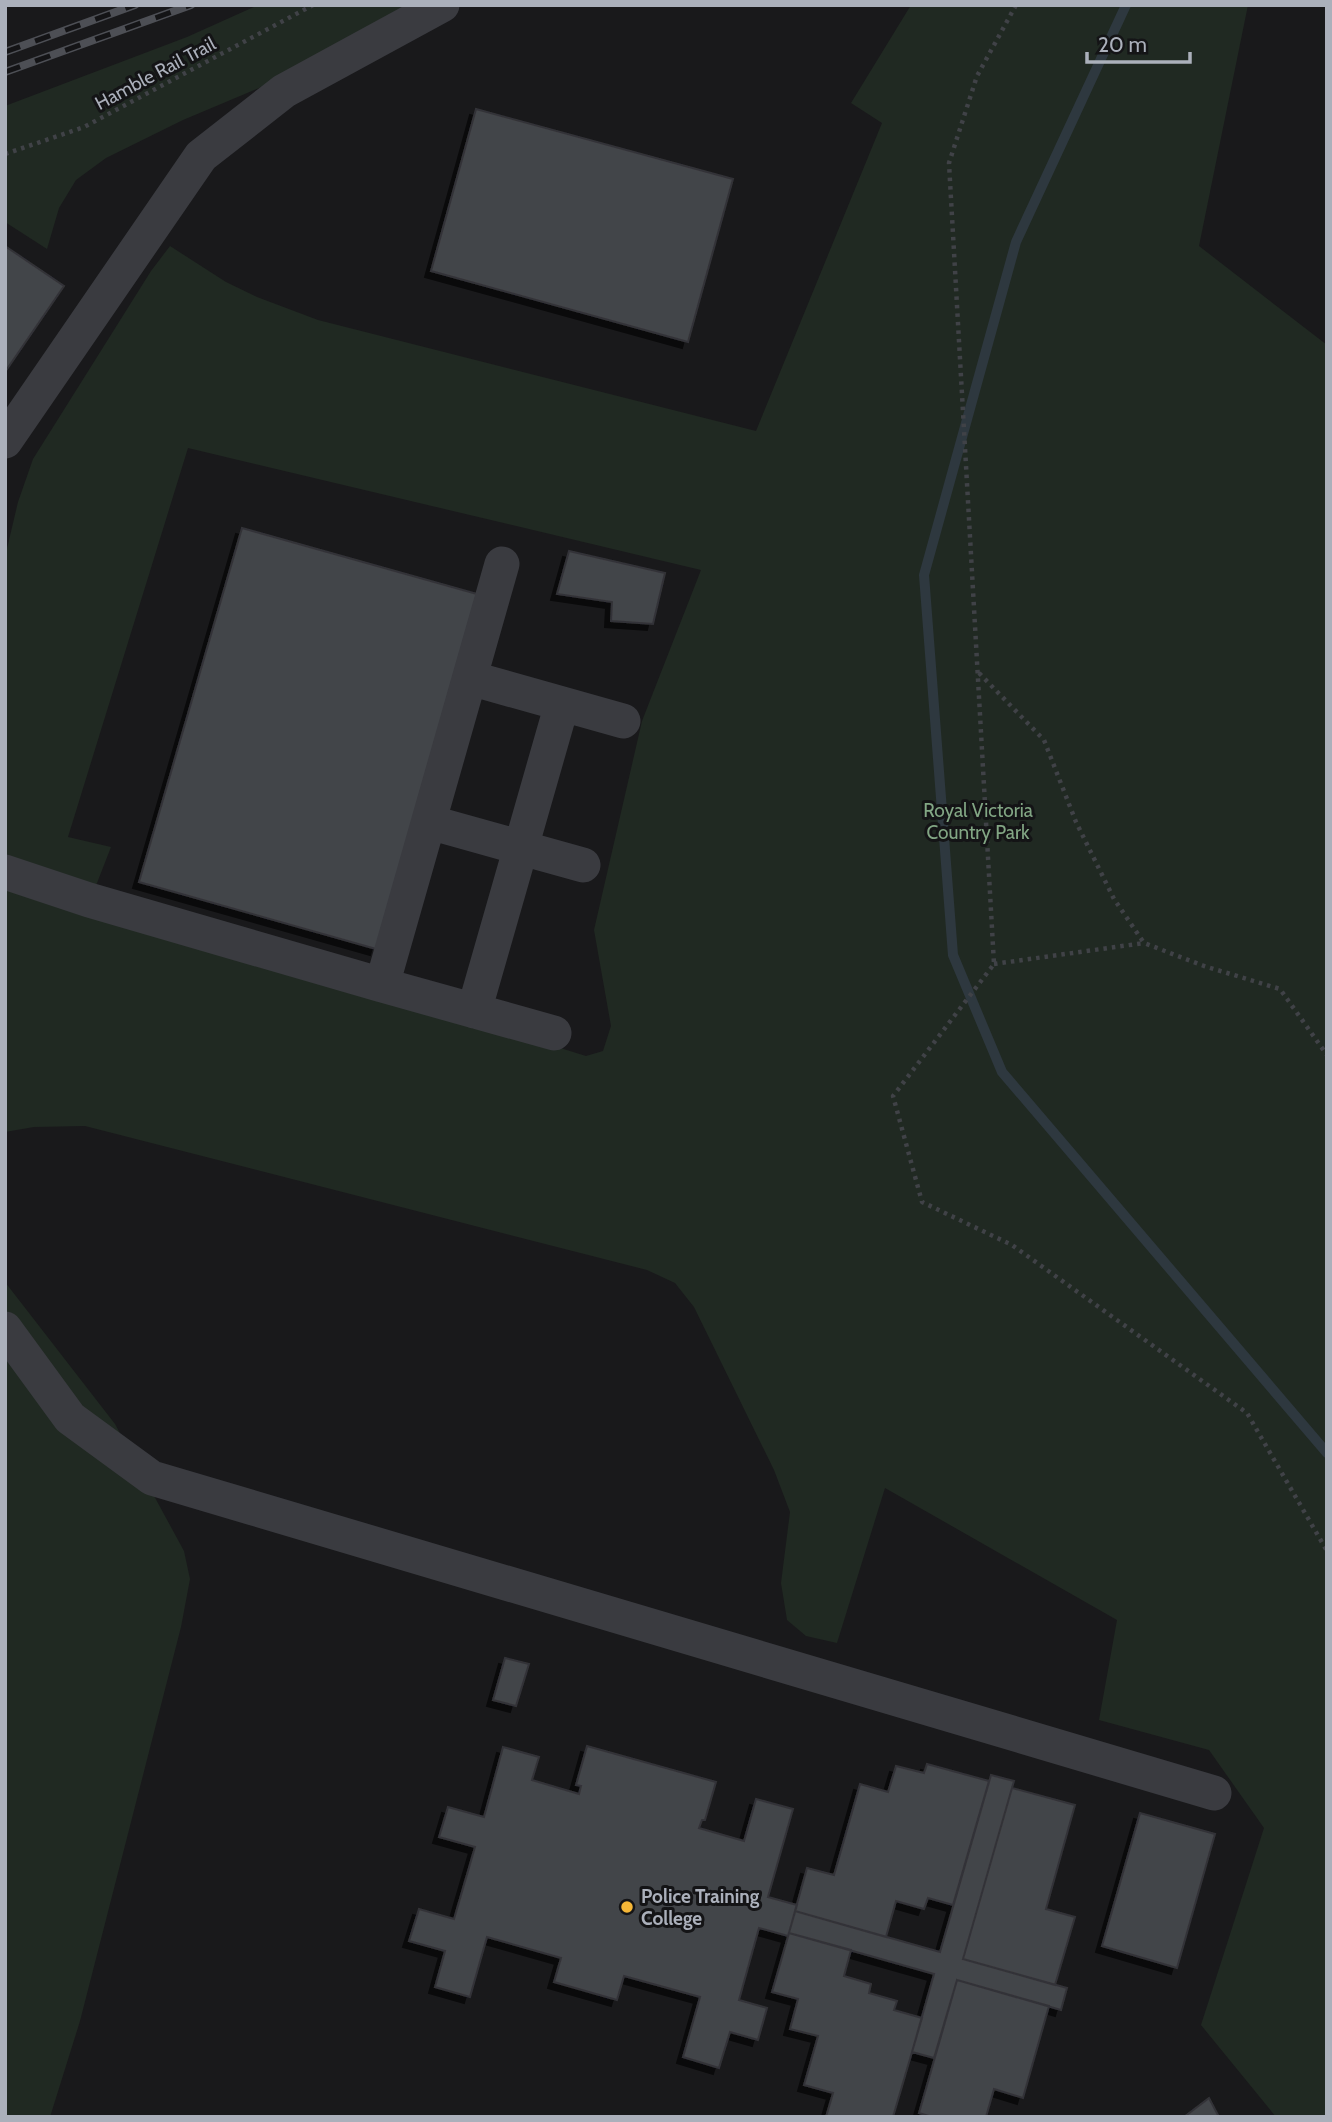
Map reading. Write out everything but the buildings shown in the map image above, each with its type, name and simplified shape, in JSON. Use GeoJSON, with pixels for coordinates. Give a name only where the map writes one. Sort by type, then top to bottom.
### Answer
{"type":"FeatureCollection","features":[{"type":"Feature","properties":{"kind":"lane"},"geometry":{"type":"LineString","coordinates":[[5,441],[201,156],[284,90],[442,5]]}},
{"type":"Feature","properties":{"kind":"lane"},"geometry":{"type":"LineString","coordinates":[[383,985],[502,564]]}},
{"type":"Feature","properties":{"kind":"lane"},"geometry":{"type":"LineString","coordinates":[[470,678],[623,721]]}},
{"type":"Feature","properties":{"kind":"lane"},"geometry":{"type":"LineString","coordinates":[[474,1011],[562,704]]}},
{"type":"Feature","properties":{"kind":"lane"},"geometry":{"type":"LineString","coordinates":[[429,821],[583,865]]}},
{"type":"Feature","properties":{"kind":"lane"},"geometry":{"type":"LineString","coordinates":[[5,872],[89,900],[554,1033]]}},
{"type":"Feature","properties":{"kind":"lane"},"geometry":{"type":"LineString","coordinates":[[5,1329],[70,1418],[152,1478],[1214,1793]]}},
{"type":"Feature","properties":{"kind":"path","name":"Hamble Rail Trail"},"geometry":{"type":"LineString","coordinates":[[5,154],[85,127],[313,5]]}},
{"type":"Feature","properties":{"kind":"path"},"geometry":{"type":"LineString","coordinates":[[1016,5],[978,76],[948,163],[994,964],[893,1096],[922,1202],[1012,1245],[1247,1413],[1327,1551]]}},
{"type":"Feature","properties":{"kind":"path"},"geometry":{"type":"LineString","coordinates":[[978,672],[1044,740],[1076,822],[1114,899],[1144,943]]}},
{"type":"Feature","properties":{"kind":"path"},"geometry":{"type":"LineString","coordinates":[[994,964],[1144,943],[1204,966],[1280,989],[1327,1055]]}},
{"type":"Feature","properties":{"kind":"green space"},"geometry":{"type":"Polygon","coordinates":[[[258,5],[410,5],[259,88],[183,120],[106,158],[76,180],[59,208],[47,249],[5,222],[5,106],[187,37],[258,5]]]}},
{"type":"Feature","properties":{"kind":"green space","name":"Royal Victoria Country Park"},"geometry":{"type":"Polygon","coordinates":[[[911,5],[1248,5],[1199,246],[1327,345],[1327,2117],[1276,2117],[1201,2025],[1264,1828],[1209,1750],[1099,1720],[1117,1620],[885,1488],[837,1643],[806,1636],[787,1620],[781,1583],[790,1512],[774,1470],[694,1307],[675,1283],[647,1270],[85,1126],[34,1127],[5,1132],[5,557],[18,502],[33,459],[151,271],[170,246],[226,282],[318,320],[756,431],[882,123],[851,103],[911,5]],[[188,448],[68,837],[111,847],[90,901],[586,1056],[603,1051],[611,1026],[594,930],[642,721],[701,570],[188,448]]]}},
{"type":"Feature","properties":{"kind":"green space"},"geometry":{"type":"Polygon","coordinates":[[[5,1282],[115,1424],[184,1551],[190,1579],[181,1627],[80,2021],[50,2117],[5,2117],[5,1282]]]}},
{"type":"Feature","properties":{"kind":"waterway"},"geometry":{"type":"LineString","coordinates":[[1126,5],[1016,242],[924,575],[953,955],[1002,1072],[1327,1453]]}},
{"type":"Feature","properties":{"kind":"railway"},"geometry":{"type":"LineString","coordinates":[[5,52],[135,5]]}},
{"type":"Feature","properties":{"kind":"railway"},"geometry":{"type":"LineString","coordinates":[[5,72],[191,5]]}},
{"type":"Feature","properties":{"kind":"place","name":"Police Training College"},"geometry":{"type":"Point","coordinates":[627,1907]}}]}
